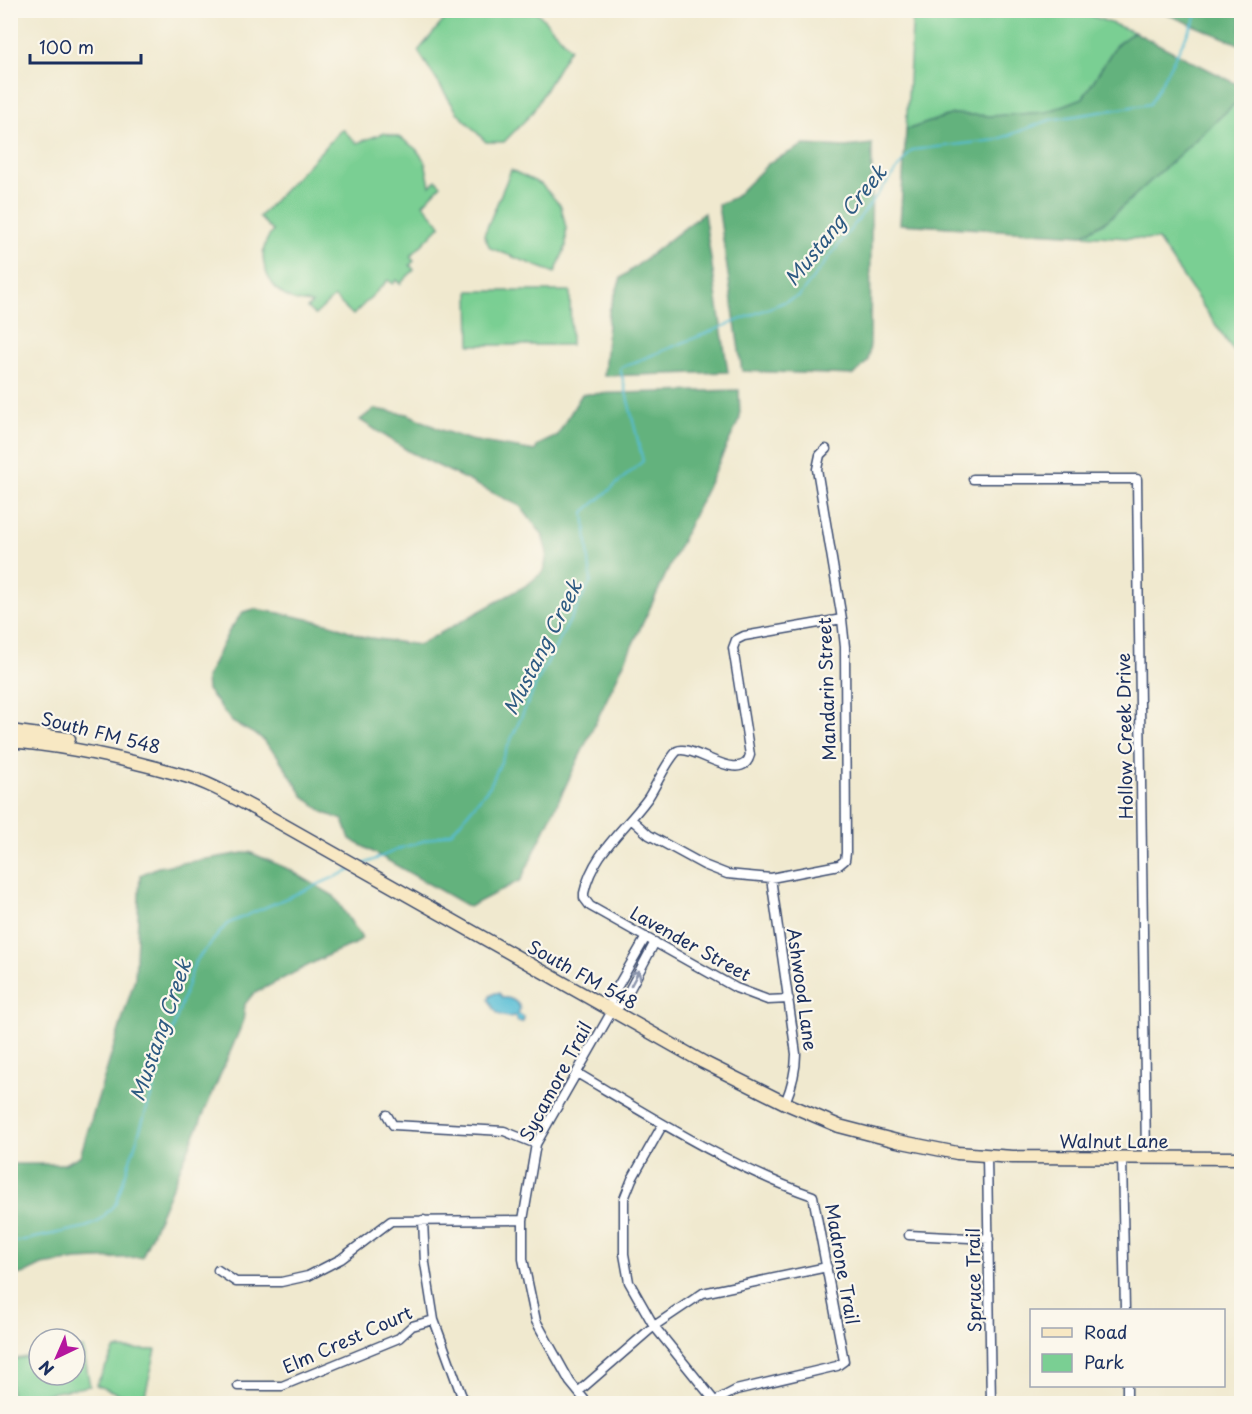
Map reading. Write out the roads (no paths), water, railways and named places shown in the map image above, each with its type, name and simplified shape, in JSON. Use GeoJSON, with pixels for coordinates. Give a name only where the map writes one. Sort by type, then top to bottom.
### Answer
{"type":"FeatureCollection","features":[{"type":"Feature","properties":{"kind":"main road","name":"South FM 548"},"geometry":{"type":"LineString","coordinates":[[10,731],[91,744],[174,768],[181,774]]}},
{"type":"Feature","properties":{"kind":"main road","name":"South FM 548"},"geometry":{"type":"LineString","coordinates":[[10,741],[79,749],[181,774],[234,798],[703,1062],[784,1103],[851,1129],[916,1145],[987,1156]]}},
{"type":"Feature","properties":{"kind":"main road","name":"Walnut Lane"},"geometry":{"type":"LineString","coordinates":[[987,1156],[1242,1158]]}},
{"type":"Feature","properties":{"kind":"street","name":"Mandarin Street"},"geometry":{"type":"LineString","coordinates":[[771,878],[839,865],[845,860],[846,853],[845,647],[817,469],[820,455],[826,449]]}},
{"type":"Feature","properties":{"kind":"street","name":"Hollow Creek Drive"},"geometry":{"type":"LineString","coordinates":[[973,479],[1137,479],[1146,1158]]}},
{"type":"Feature","properties":{"kind":"street"},"geometry":{"type":"LineString","coordinates":[[771,878],[741,876],[715,869],[650,835],[632,819],[673,756],[681,749],[720,763],[739,766],[747,763],[750,755],[733,648],[736,640],[744,636],[842,620]]}},
{"type":"Feature","properties":{"kind":"street","name":"Lavender Street"},"geometry":{"type":"LineString","coordinates":[[632,819],[602,851],[585,887],[584,898],[590,906],[747,993],[768,1000],[789,999]]}},
{"type":"Feature","properties":{"kind":"street","name":"Ashwood Lane"},"geometry":{"type":"LineString","coordinates":[[771,878],[796,1054],[793,1085],[784,1103]]}},
{"type":"Feature","properties":{"kind":"street","name":"Sycamore Trail"},"geometry":{"type":"LineString","coordinates":[[588,1404],[570,1382],[536,1321],[523,1259],[523,1220],[536,1144],[612,1011],[622,1004],[650,939]]}},
{"type":"Feature","properties":{"kind":"street","name":"Madrone Trail"},"geometry":{"type":"LineString","coordinates":[[577,1073],[663,1125],[775,1183],[813,1196],[844,1361],[837,1366],[736,1390],[716,1402]]}},
{"type":"Feature","properties":{"kind":"street"},"geometry":{"type":"LineString","coordinates":[[387,1115],[393,1125],[504,1131],[536,1144]]}},
{"type":"Feature","properties":{"kind":"street"},"geometry":{"type":"LineString","coordinates":[[663,1125],[632,1179],[624,1199],[624,1254],[629,1282],[654,1326],[716,1402]]}},
{"type":"Feature","properties":{"kind":"street","name":"Spruce Trail"},"geometry":{"type":"LineString","coordinates":[[987,1156],[991,1404]]}},
{"type":"Feature","properties":{"kind":"street"},"geometry":{"type":"LineString","coordinates":[[1122,1158],[1125,1309]]}},
{"type":"Feature","properties":{"kind":"street"},"geometry":{"type":"LineString","coordinates":[[423,1220],[425,1263],[434,1320],[466,1404]]}},
{"type":"Feature","properties":{"kind":"street"},"geometry":{"type":"LineString","coordinates":[[218,1270],[236,1282],[281,1282],[308,1276],[341,1259],[391,1221],[523,1220]]}},
{"type":"Feature","properties":{"kind":"street"},"geometry":{"type":"LineString","coordinates":[[909,1235],[989,1239]]}},
{"type":"Feature","properties":{"kind":"street"},"geometry":{"type":"LineString","coordinates":[[578,1392],[654,1326],[703,1293],[827,1267]]}},
{"type":"Feature","properties":{"kind":"street","name":"Elm Crest Court"},"geometry":{"type":"LineString","coordinates":[[238,1386],[282,1386],[399,1338],[412,1326],[434,1320]]}},
{"type":"Feature","properties":{"kind":"street"},"geometry":{"type":"LineString","coordinates":[[1127,1387],[1127,1404]]}},
{"type":"Feature","properties":{"kind":"water"},"geometry":{"type":"Polygon","coordinates":[[[495,993],[516,1002],[520,1009],[518,1013],[524,1017],[523,1022],[518,1022],[515,1016],[505,1017],[496,1012],[489,1000],[490,996],[495,993]]]}},
{"type":"Feature","properties":{"kind":"waterway","name":"Mustang Creek"},"geometry":{"type":"LineString","coordinates":[[362,865],[401,848],[452,832],[490,786],[539,678],[591,581],[584,512],[643,461],[620,368],[799,296],[912,150],[996,140],[1050,120],[1150,104],[1200,10]]}},
{"type":"Feature","properties":{"kind":"waterway","name":"Mustang Creek"},"geometry":{"type":"LineString","coordinates":[[10,1243],[86,1227],[98,1222],[116,1203],[195,962],[227,924],[351,870]]}}]}
